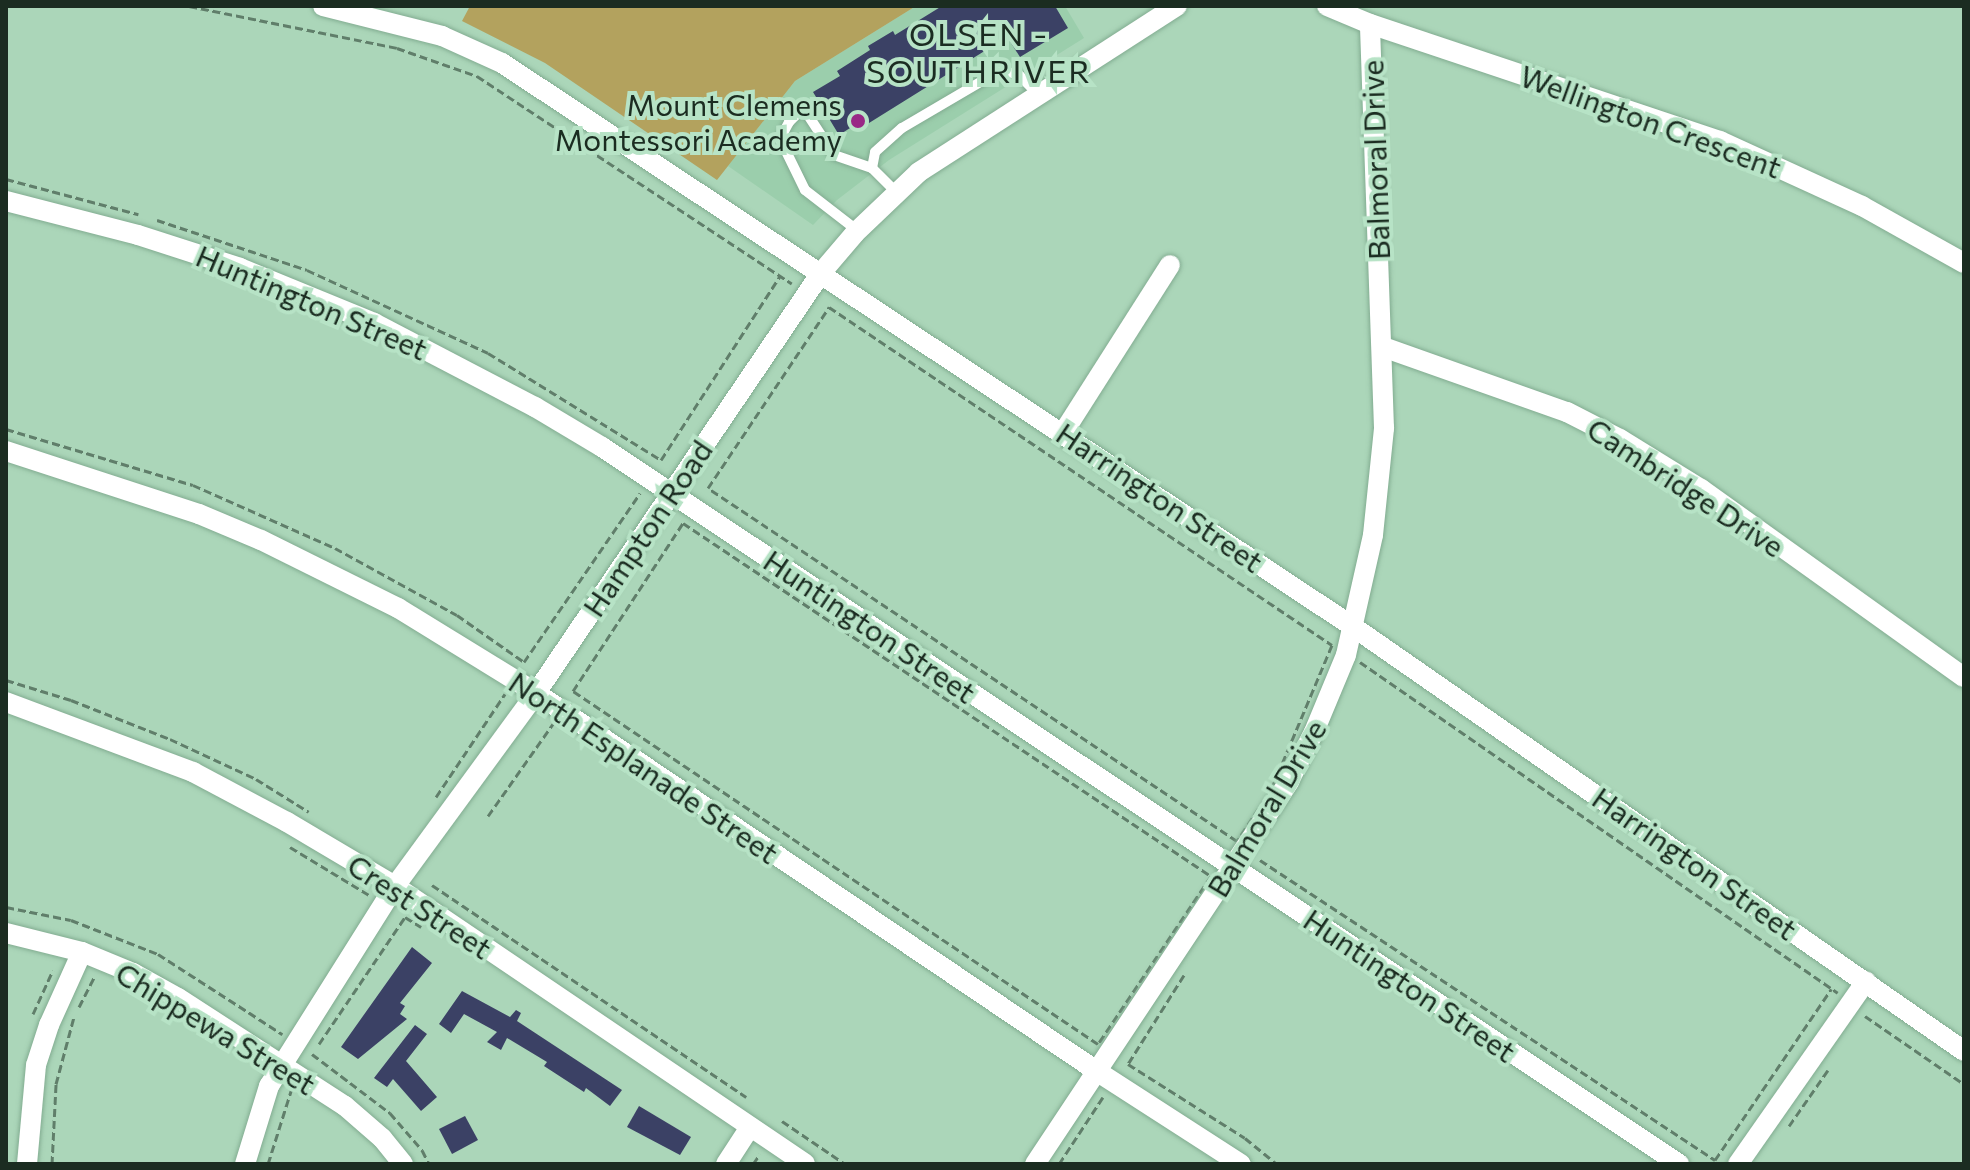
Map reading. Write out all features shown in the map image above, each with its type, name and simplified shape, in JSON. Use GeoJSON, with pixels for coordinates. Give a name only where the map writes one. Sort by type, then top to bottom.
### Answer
{"type":"FeatureCollection","features":[{"type":"Feature","properties":{"kind":"street","name":"Harrington Street"},"geometry":{"type":"LineString","coordinates":[[323,6],[442,36],[502,63],[1352,626],[1964,1051]]}},
{"type":"Feature","properties":{"kind":"street","name":"Hampton Road"},"geometry":{"type":"LineString","coordinates":[[245,1164],[260,1107],[281,1065],[395,886],[536,693],[821,273],[896,192],[956,146],[1177,6]]}},
{"type":"Feature","properties":{"kind":"street","name":"Wellington Crescent"},"geometry":{"type":"LineString","coordinates":[[1327,6],[1370,24],[1720,141],[1862,206],[1964,263]]}},
{"type":"Feature","properties":{"kind":"street","name":"Balmoral Drive"},"geometry":{"type":"LineString","coordinates":[[1035,1164],[1233,868],[1314,732],[1346,655],[1373,535],[1382,470],[1383,347],[1370,24]]}},
{"type":"Feature","properties":{"kind":"street","name":"Huntington Street"},"geometry":{"type":"LineString","coordinates":[[6,201],[196,253],[374,323],[535,407],[670,493],[1679,1164]]}},
{"type":"Feature","properties":{"kind":"street"},"geometry":{"type":"LineString","coordinates":[[1063,433],[1170,265]]}},
{"type":"Feature","properties":{"kind":"street","name":"Cambridge Drive"},"geometry":{"type":"LineString","coordinates":[[1383,347],[1541,403],[1620,439],[1701,489],[1964,677]]}},
{"type":"Feature","properties":{"kind":"street","name":"North Esplanade Street"},"geometry":{"type":"LineString","coordinates":[[6,451],[199,514],[261,540],[398,608],[536,693],[1098,1072],[1241,1164]]}},
{"type":"Feature","properties":{"kind":"street","name":"Crest Street"},"geometry":{"type":"LineString","coordinates":[[6,702],[193,772],[395,886],[805,1164]]}},
{"type":"Feature","properties":{"kind":"street","name":"Chippewa Street"},"geometry":{"type":"LineString","coordinates":[[6,933],[82,952],[133,973],[178,998],[345,1106],[382,1138],[403,1164]]}},
{"type":"Feature","properties":{"kind":"street"},"geometry":{"type":"LineString","coordinates":[[27,1164],[36,1065],[49,1025],[82,952]]}},
{"type":"Feature","properties":{"kind":"street"},"geometry":{"type":"LineString","coordinates":[[1738,1164],[1866,981]]}},
{"type":"Feature","properties":{"kind":"street"},"geometry":{"type":"LineString","coordinates":[[726,1164],[750,1127]]}},
{"type":"Feature","properties":{"kind":"lane"},"geometry":{"type":"LineString","coordinates":[[872,168],[875,152],[902,128],[986,76],[1001,70],[1019,75],[1038,94]]}},
{"type":"Feature","properties":{"kind":"lane"},"geometry":{"type":"LineString","coordinates":[[858,231],[805,190],[780,139],[799,112],[806,112],[834,155],[872,168],[896,192]]}},
{"type":"Feature","properties":{"kind":"path"},"geometry":{"type":"LineString","coordinates":[[189,6],[397,48],[477,76],[795,286]]}},
{"type":"Feature","properties":{"kind":"path"},"geometry":{"type":"LineString","coordinates":[[6,179],[210,236],[307,270],[488,353],[661,460],[780,276]]}},
{"type":"Feature","properties":{"kind":"path"},"geometry":{"type":"LineString","coordinates":[[829,307],[1332,645],[1272,788],[1237,841],[708,488],[829,307]]}},
{"type":"Feature","properties":{"kind":"path"},"geometry":{"type":"LineString","coordinates":[[524,662],[641,491]]}},
{"type":"Feature","properties":{"kind":"path"},"geometry":{"type":"LineString","coordinates":[[683,523],[1211,876],[1098,1044],[573,691],[683,523]]}},
{"type":"Feature","properties":{"kind":"path"},"geometry":{"type":"LineString","coordinates":[[1259,859],[1715,1160],[1831,989],[1360,662],[1355,674]]}},
{"type":"Feature","properties":{"kind":"path"},"geometry":{"type":"LineString","coordinates":[[6,680],[71,700],[170,739],[256,779],[310,813]]}},
{"type":"Feature","properties":{"kind":"path"},"geometry":{"type":"LineString","coordinates":[[435,797],[506,693]]}},
{"type":"Feature","properties":{"kind":"path"},"geometry":{"type":"LineString","coordinates":[[488,816],[555,722]]}},
{"type":"Feature","properties":{"kind":"path"},"geometry":{"type":"LineString","coordinates":[[281,841],[372,898]]}},
{"type":"Feature","properties":{"kind":"path"},"geometry":{"type":"LineString","coordinates":[[432,885],[746,1097]]}},
{"type":"Feature","properties":{"kind":"path"},"geometry":{"type":"LineString","coordinates":[[6,907],[71,920],[158,954],[282,1034]]}},
{"type":"Feature","properties":{"kind":"path"},"geometry":{"type":"LineString","coordinates":[[429,1164],[422,1150],[390,1113],[312,1054],[405,917],[431,934]]}},
{"type":"Feature","properties":{"kind":"path"},"geometry":{"type":"LineString","coordinates":[[1187,970],[1128,1064],[1245,1138],[1277,1164]]}},
{"type":"Feature","properties":{"kind":"path"},"geometry":{"type":"LineString","coordinates":[[52,1164],[56,1084],[74,1017],[97,973],[100,973]]}},
{"type":"Feature","properties":{"kind":"path"},"geometry":{"type":"LineString","coordinates":[[1861,1013],[1964,1084]]}},
{"type":"Feature","properties":{"kind":"path"},"geometry":{"type":"LineString","coordinates":[[268,1164],[292,1087]]}},
{"type":"Feature","properties":{"kind":"path"},"geometry":{"type":"LineString","coordinates":[[1059,1164],[1105,1094]]}},
{"type":"Feature","properties":{"kind":"path"},"geometry":{"type":"LineString","coordinates":[[782,1121],[845,1164]]}},
{"type":"Feature","properties":{"kind":"shaded area"},"geometry":{"type":"Polygon","coordinates":[[[470,6],[916,6],[795,81],[717,180],[545,63],[462,21],[470,6]]]}},
{"type":"Feature","properties":{"kind":"shaded area","name":"Mount Clemens Montessori Academy"},"geometry":{"type":"Polygon","coordinates":[[[916,6],[1065,6],[1084,38],[889,160],[837,200],[813,225],[728,166],[795,81],[916,6]]]}},
{"type":"Feature","properties":{"kind":"building"},"geometry":{"type":"Polygon","coordinates":[[[942,6],[1055,6],[1068,28],[1020,57],[1007,37],[869,123],[866,118],[839,135],[813,92],[840,76],[837,71],[870,50],[868,46],[893,31],[895,35],[942,6]]]}},
{"type":"Feature","properties":{"kind":"building"},"geometry":{"type":"Polygon","coordinates":[[[412,947],[432,963],[400,1003],[405,1006],[400,1014],[407,1019],[358,1059],[341,1047],[412,947]]]}},
{"type":"Feature","properties":{"kind":"building"},"geometry":{"type":"Polygon","coordinates":[[[462,991],[510,1017],[516,1010],[521,1013],[517,1021],[622,1090],[610,1106],[586,1088],[584,1092],[544,1066],[547,1062],[507,1038],[501,1050],[487,1042],[497,1032],[464,1014],[451,1033],[439,1024],[462,991]]]}},
{"type":"Feature","properties":{"kind":"building"},"geometry":{"type":"Polygon","coordinates":[[[415,1025],[427,1034],[406,1061],[437,1097],[421,1111],[393,1079],[387,1087],[374,1078],[415,1025]]]}},
{"type":"Feature","properties":{"kind":"building"},"geometry":{"type":"Polygon","coordinates":[[[639,1106],[691,1137],[680,1155],[627,1127],[639,1106]]]}},
{"type":"Feature","properties":{"kind":"building"},"geometry":{"type":"Polygon","coordinates":[[[465,1116],[478,1140],[452,1154],[439,1129],[465,1116]]]}},
{"type":"Feature","properties":{"kind":"place","name":"Mount Clemens Montessori Academy"},"geometry":{"type":"Point","coordinates":[858,121]}},
{"type":"Feature","properties":{"kind":"district","name":"OLSEN - SOUTHRIVER"},"geometry":{"type":"Point","coordinates":[979,52]}}]}
